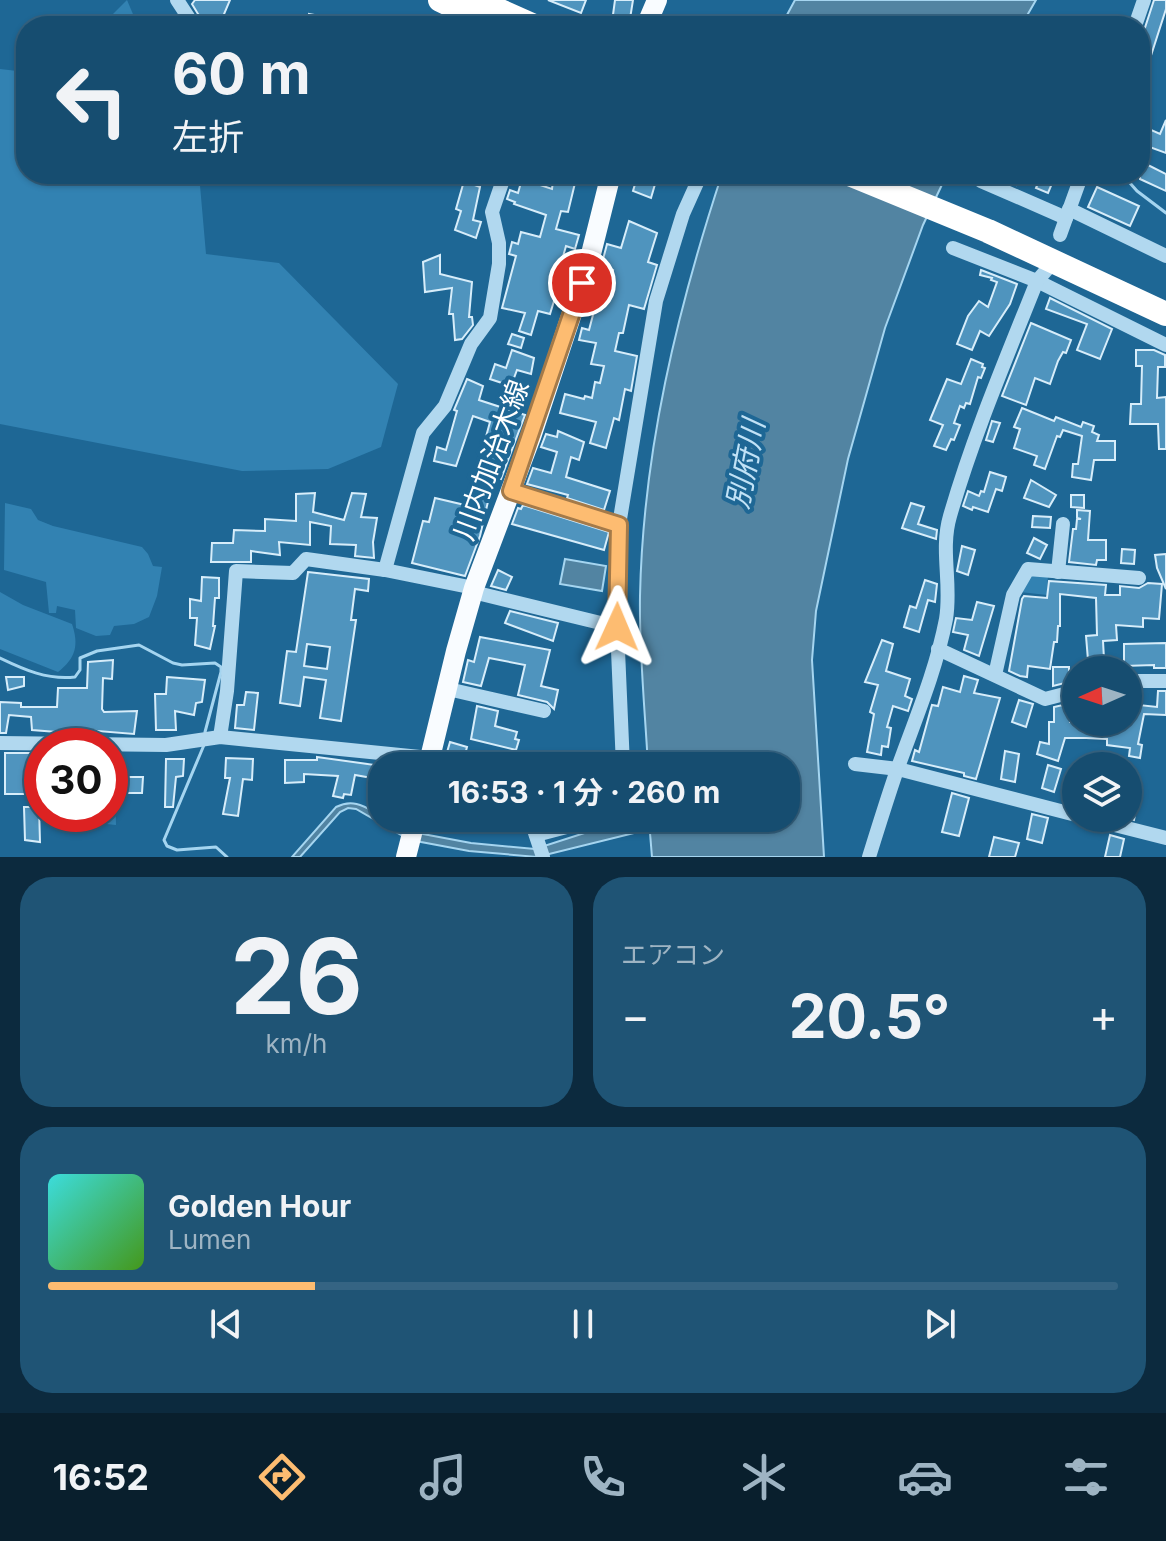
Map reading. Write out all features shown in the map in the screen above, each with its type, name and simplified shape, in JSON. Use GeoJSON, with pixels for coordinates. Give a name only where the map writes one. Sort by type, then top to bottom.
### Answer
{"type":"FeatureCollection","features":[{"type":"Feature","properties":{"kind":"highway"},"geometry":{"type":"LineString","coordinates":[[440,0],[473,16]]}},
{"type":"Feature","properties":{"kind":"highway"},"geometry":{"type":"LineString","coordinates":[[476,0],[512,16]]}},
{"type":"Feature","properties":{"kind":"highway"},"geometry":{"type":"LineString","coordinates":[[878,184],[990,223],[1166,295]]}},
{"type":"Feature","properties":{"kind":"highway"},"geometry":{"type":"LineString","coordinates":[[912,184],[1166,314]]}},
{"type":"Feature","properties":{"kind":"main road","name":"川内加治木線"},"geometry":{"type":"LineString","coordinates":[[432,752],[473,590],[511,491],[589,262],[608,184]]}},
{"type":"Feature","properties":{"kind":"main road"},"geometry":{"type":"LineString","coordinates":[[406,857],[412,832]]}},
{"type":"Feature","properties":{"kind":"street"},"geometry":{"type":"LineString","coordinates":[[385,570],[423,433],[445,406],[471,344],[490,318],[499,264],[499,243],[492,212],[502,184]]}},
{"type":"Feature","properties":{"kind":"street"},"geometry":{"type":"LineString","coordinates":[[622,752],[617,627],[619,525],[656,301],[683,214],[696,184]]}},
{"type":"Feature","properties":{"kind":"street"},"geometry":{"type":"LineString","coordinates":[[989,184],[1166,256]]}},
{"type":"Feature","properties":{"kind":"street"},"geometry":{"type":"LineString","coordinates":[[1060,235],[1078,184]]}},
{"type":"Feature","properties":{"kind":"street"},"geometry":{"type":"LineString","coordinates":[[953,248],[1037,281],[1166,345]]}},
{"type":"Feature","properties":{"kind":"street"},"geometry":{"type":"LineString","coordinates":[[869,857],[922,707],[946,617],[944,544],[950,517],[990,399],[1037,281],[1049,267]]}},
{"type":"Feature","properties":{"kind":"street"},"geometry":{"type":"LineString","coordinates":[[511,491],[619,525]]}},
{"type":"Feature","properties":{"kind":"street"},"geometry":{"type":"LineString","coordinates":[[1058,572],[1063,524]]}},
{"type":"Feature","properties":{"kind":"street"},"geometry":{"type":"LineString","coordinates":[[220,737],[227,691],[236,571],[293,573],[306,559],[385,570],[617,627]]}},
{"type":"Feature","properties":{"kind":"street"},"geometry":{"type":"LineString","coordinates":[[995,675],[1013,595],[1028,569],[1139,578]]}},
{"type":"Feature","properties":{"kind":"street"},"geometry":{"type":"LineString","coordinates":[[938,649],[1045,699],[1062,695]]}},
{"type":"Feature","properties":{"kind":"street"},"geometry":{"type":"LineString","coordinates":[[1142,681],[1166,681]]}},
{"type":"Feature","properties":{"kind":"street"},"geometry":{"type":"LineString","coordinates":[[448,689],[544,711]]}},
{"type":"Feature","properties":{"kind":"street"},"geometry":{"type":"LineString","coordinates":[[0,743],[166,745],[220,737],[368,755]]}},
{"type":"Feature","properties":{"kind":"street"},"geometry":{"type":"LineString","coordinates":[[855,764],[898,769],[1062,811]]}},
{"type":"Feature","properties":{"kind":"street"},"geometry":{"type":"LineString","coordinates":[[541,848],[573,832]]}},
{"type":"Feature","properties":{"kind":"street"},"geometry":{"type":"LineString","coordinates":[[1142,832],[1166,838]]}},
{"type":"Feature","properties":{"kind":"shaded area"},"geometry":{"type":"Polygon","coordinates":[[[127,0],[134,16],[111,16],[127,0]]]}},
{"type":"Feature","properties":{"kind":"shaded area"},"geometry":{"type":"Polygon","coordinates":[[[0,69],[16,71],[16,184],[200,184],[206,254],[279,263],[398,384],[381,447],[328,469],[242,471],[0,424],[0,69]]]}},
{"type":"Feature","properties":{"kind":"shaded area"},"geometry":{"type":"Polygon","coordinates":[[[5,503],[31,509],[38,520],[53,526],[142,547],[153,566],[162,567],[157,596],[149,617],[134,624],[114,626],[110,635],[96,636],[76,628],[75,610],[57,606],[56,613],[49,613],[46,582],[4,570],[5,503]]]}},
{"type":"Feature","properties":{"kind":"shaded area"},"geometry":{"type":"Polygon","coordinates":[[[1029,572],[1048,573],[1047,595],[1020,592],[1029,572]]]}},
{"type":"Feature","properties":{"kind":"shaded area"},"geometry":{"type":"Polygon","coordinates":[[[0,592],[23,605],[72,624],[74,651],[69,662],[58,672],[0,649],[0,592]]]}},
{"type":"Feature","properties":{"kind":"water"},"geometry":{"type":"Polygon","coordinates":[[[795,0],[1036,0],[1027,16],[786,16],[795,0]]]}},
{"type":"Feature","properties":{"kind":"water","name":"別府川"},"geometry":{"type":"Polygon","coordinates":[[[719,184],[942,184],[923,225],[885,328],[848,459],[816,611],[812,660],[824,857],[652,857],[650,833],[638,832],[800,832],[800,752],[647,752],[640,617],[643,542],[655,435],[691,277],[719,184]]]}},
{"type":"Feature","properties":{"kind":"water"},"geometry":{"type":"Polygon","coordinates":[[[565,559],[606,566],[602,591],[560,584],[565,559]]]}},
{"type":"Feature","properties":{"kind":"water"},"geometry":{"type":"Polygon","coordinates":[[[348,803],[365,807],[368,816],[356,809],[348,808],[340,812],[300,857],[292,857],[336,807],[348,803]]]}},
{"type":"Feature","properties":{"kind":"water"},"geometry":{"type":"Polygon","coordinates":[[[396,832],[418,832],[471,843],[535,849],[588,832],[638,832],[537,857],[469,851],[421,842],[396,832]]]}},
{"type":"Feature","properties":{"kind":"building"},"geometry":{"type":"Polygon","coordinates":[[[195,0],[230,0],[223,16],[200,16],[192,4],[195,0]]]}},
{"type":"Feature","properties":{"kind":"building"},"geometry":{"type":"Polygon","coordinates":[[[548,0],[586,0],[581,13],[548,0]]]}},
{"type":"Feature","properties":{"kind":"building"},"geometry":{"type":"Polygon","coordinates":[[[615,0],[633,0],[630,16],[613,16],[615,0]]]}},
{"type":"Feature","properties":{"kind":"building"},"geometry":{"type":"Polygon","coordinates":[[[1154,0],[1166,0],[1150,59],[1150,16],[1154,0]]]}},
{"type":"Feature","properties":{"kind":"building"},"geometry":{"type":"Polygon","coordinates":[[[1166,120],[1166,153],[1150,147],[1150,130],[1160,134],[1166,120]]]}},
{"type":"Feature","properties":{"kind":"building"},"geometry":{"type":"Polygon","coordinates":[[[1150,166],[1166,174],[1166,191],[1150,184],[1150,166]]]}},
{"type":"Feature","properties":{"kind":"building"},"geometry":{"type":"Polygon","coordinates":[[[463,184],[480,187],[473,220],[481,222],[476,238],[455,230],[461,211],[456,209],[463,184]]]}},
{"type":"Feature","properties":{"kind":"building"},"geometry":{"type":"Polygon","coordinates":[[[521,184],[537,184],[552,189],[553,184],[575,184],[568,212],[561,211],[556,229],[579,235],[575,249],[566,246],[557,278],[566,281],[561,303],[554,301],[550,314],[538,311],[531,335],[519,331],[525,313],[502,308],[516,256],[509,254],[512,242],[518,244],[521,232],[540,237],[546,215],[507,199],[510,190],[518,193],[521,184]]]}},
{"type":"Feature","properties":{"kind":"building"},"geometry":{"type":"Polygon","coordinates":[[[635,184],[655,184],[651,198],[633,191],[635,184]]]}},
{"type":"Feature","properties":{"kind":"building"},"geometry":{"type":"Polygon","coordinates":[[[1038,184],[1052,184],[1048,193],[1036,188],[1038,184]]]}},
{"type":"Feature","properties":{"kind":"building"},"geometry":{"type":"Polygon","coordinates":[[[1097,187],[1139,206],[1130,226],[1088,207],[1097,187]]]}},
{"type":"Feature","properties":{"kind":"building"},"geometry":{"type":"Polygon","coordinates":[[[629,221],[657,233],[648,262],[657,265],[644,309],[629,305],[623,333],[619,333],[615,351],[637,356],[631,391],[625,389],[619,420],[614,418],[606,448],[590,443],[596,422],[560,413],[565,394],[592,398],[595,382],[600,383],[604,366],[591,364],[596,343],[579,340],[582,328],[589,330],[598,296],[603,297],[605,290],[609,291],[613,270],[601,267],[607,244],[621,248],[629,221]]]}},
{"type":"Feature","properties":{"kind":"building"},"geometry":{"type":"Polygon","coordinates":[[[440,255],[440,274],[472,282],[469,317],[472,317],[473,325],[462,339],[455,340],[453,314],[449,314],[452,288],[425,292],[423,262],[440,255]]]}},
{"type":"Feature","properties":{"kind":"building"},"geometry":{"type":"Polygon","coordinates":[[[981,270],[1017,284],[1010,304],[989,336],[980,331],[972,350],[957,344],[968,316],[979,301],[988,307],[997,282],[980,275],[981,270]]]}},
{"type":"Feature","properties":{"kind":"building"},"geometry":{"type":"Polygon","coordinates":[[[1050,298],[1112,329],[1100,359],[1077,350],[1087,324],[1046,309],[1050,298]]]}},
{"type":"Feature","properties":{"kind":"building"},"geometry":{"type":"Polygon","coordinates":[[[1031,323],[1071,340],[1066,353],[1063,352],[1058,361],[1050,384],[1035,378],[1026,405],[1002,396],[1031,323]]]}},
{"type":"Feature","properties":{"kind":"building"},"geometry":{"type":"Polygon","coordinates":[[[512,334],[524,338],[521,348],[508,344],[512,334]]]}},
{"type":"Feature","properties":{"kind":"building"},"geometry":{"type":"Polygon","coordinates":[[[512,350],[534,358],[531,374],[517,370],[511,386],[490,379],[495,364],[506,368],[512,350]]]}},
{"type":"Feature","properties":{"kind":"building"},"geometry":{"type":"Polygon","coordinates":[[[1136,350],[1154,350],[1165,355],[1165,367],[1158,367],[1157,398],[1166,397],[1166,449],[1159,449],[1158,424],[1130,424],[1131,404],[1141,404],[1142,366],[1136,366],[1136,350]]]}},
{"type":"Feature","properties":{"kind":"building"},"geometry":{"type":"Polygon","coordinates":[[[971,359],[985,368],[981,378],[978,377],[970,404],[966,403],[964,408],[960,406],[954,423],[960,425],[946,450],[934,446],[943,425],[930,420],[947,379],[961,384],[971,359]]]}},
{"type":"Feature","properties":{"kind":"building"},"geometry":{"type":"Polygon","coordinates":[[[467,379],[483,386],[479,400],[525,415],[501,479],[477,470],[490,422],[473,416],[456,466],[434,461],[437,447],[446,450],[457,411],[454,410],[467,379]]]}},
{"type":"Feature","properties":{"kind":"building"},"geometry":{"type":"Polygon","coordinates":[[[1022,408],[1054,421],[1056,417],[1081,427],[1083,422],[1094,426],[1092,432],[1099,435],[1097,441],[1115,441],[1115,460],[1094,460],[1091,480],[1072,477],[1073,464],[1078,464],[1082,436],[1063,430],[1060,437],[1057,436],[1045,469],[1034,465],[1037,456],[1014,448],[1020,429],[1014,427],[1022,408]]]}},
{"type":"Feature","properties":{"kind":"building"},"geometry":{"type":"Polygon","coordinates":[[[992,421],[1000,423],[993,442],[986,440],[992,421]]]}},
{"type":"Feature","properties":{"kind":"building"},"geometry":{"type":"Polygon","coordinates":[[[558,431],[584,442],[579,460],[571,457],[566,477],[610,491],[604,510],[567,498],[568,495],[527,484],[533,468],[551,473],[557,452],[541,447],[546,434],[557,437],[558,431]]]}},
{"type":"Feature","properties":{"kind":"building"},"geometry":{"type":"Polygon","coordinates":[[[990,472],[1006,477],[1002,491],[996,489],[988,512],[963,506],[968,491],[979,496],[981,491],[984,492],[990,472]]]}},
{"type":"Feature","properties":{"kind":"building"},"geometry":{"type":"Polygon","coordinates":[[[1031,480],[1056,495],[1049,507],[1024,498],[1031,480]]]}},
{"type":"Feature","properties":{"kind":"building"},"geometry":{"type":"Polygon","coordinates":[[[471,487],[490,493],[480,536],[465,576],[412,563],[423,521],[429,522],[435,498],[465,505],[471,487]]]}},
{"type":"Feature","properties":{"kind":"building"},"geometry":{"type":"Polygon","coordinates":[[[315,493],[313,512],[344,520],[352,493],[366,494],[361,517],[377,518],[374,558],[355,556],[356,545],[330,544],[331,526],[310,522],[310,545],[279,542],[280,555],[251,551],[251,562],[211,562],[212,543],[233,543],[234,530],[265,531],[265,519],[296,521],[296,494],[315,493]]]}},
{"type":"Feature","properties":{"kind":"building"},"geometry":{"type":"Polygon","coordinates":[[[1071,495],[1084,495],[1084,508],[1071,507],[1071,495]]]}},
{"type":"Feature","properties":{"kind":"building"},"geometry":{"type":"Polygon","coordinates":[[[911,503],[924,507],[918,524],[937,530],[936,539],[902,528],[911,503]]]}},
{"type":"Feature","properties":{"kind":"building"},"geometry":{"type":"Polygon","coordinates":[[[523,505],[609,532],[604,550],[512,524],[518,508],[521,509],[523,505]]]}},
{"type":"Feature","properties":{"kind":"building"},"geometry":{"type":"Polygon","coordinates":[[[1077,510],[1090,511],[1088,540],[1106,540],[1106,560],[1097,560],[1096,565],[1069,562],[1073,529],[1076,529],[1077,519],[1081,519],[1077,518],[1077,510]]]}},
{"type":"Feature","properties":{"kind":"building"},"geometry":{"type":"Polygon","coordinates":[[[1033,516],[1051,517],[1050,528],[1032,527],[1033,516]]]}},
{"type":"Feature","properties":{"kind":"building"},"geometry":{"type":"Polygon","coordinates":[[[1034,538],[1047,545],[1040,559],[1027,553],[1034,538]]]}},
{"type":"Feature","properties":{"kind":"building"},"geometry":{"type":"Polygon","coordinates":[[[962,546],[975,550],[968,575],[957,571],[962,546]]]}},
{"type":"Feature","properties":{"kind":"building"},"geometry":{"type":"Polygon","coordinates":[[[1122,549],[1135,550],[1134,564],[1121,563],[1122,549]]]}},
{"type":"Feature","properties":{"kind":"building"},"geometry":{"type":"Polygon","coordinates":[[[1166,554],[1166,589],[1155,555],[1166,554]]]}},
{"type":"Feature","properties":{"kind":"building"},"geometry":{"type":"Polygon","coordinates":[[[498,570],[512,577],[506,590],[491,586],[498,570]]]}},
{"type":"Feature","properties":{"kind":"building"},"geometry":{"type":"Polygon","coordinates":[[[308,572],[369,579],[368,591],[355,589],[351,620],[356,620],[341,721],[320,718],[326,680],[304,677],[300,706],[280,703],[287,651],[296,652],[308,572]],[[307,644],[304,666],[327,669],[330,647],[307,644]]]}},
{"type":"Feature","properties":{"kind":"building"},"geometry":{"type":"Polygon","coordinates":[[[202,577],[219,578],[219,598],[215,598],[215,626],[210,649],[195,645],[197,618],[190,618],[190,599],[201,601],[202,577]]]}},
{"type":"Feature","properties":{"kind":"building"},"geometry":{"type":"Polygon","coordinates":[[[925,580],[937,584],[935,602],[928,600],[919,632],[904,627],[910,606],[916,608],[925,580]]]}},
{"type":"Feature","properties":{"kind":"building"},"geometry":{"type":"Polygon","coordinates":[[[1049,581],[1106,585],[1105,595],[1120,595],[1120,586],[1139,588],[1148,583],[1162,584],[1159,619],[1143,618],[1143,627],[1116,625],[1117,640],[1103,641],[1104,656],[1088,656],[1086,636],[1097,635],[1096,598],[1060,594],[1060,626],[1050,669],[1028,666],[1027,677],[1020,676],[1009,671],[1022,599],[1024,596],[1047,598],[1049,581]]]}},
{"type":"Feature","properties":{"kind":"building"},"geometry":{"type":"Polygon","coordinates":[[[977,602],[994,606],[979,656],[964,650],[968,635],[953,632],[956,618],[972,620],[977,602]]]}},
{"type":"Feature","properties":{"kind":"building"},"geometry":{"type":"Polygon","coordinates":[[[510,611],[558,623],[553,641],[505,623],[510,611]]]}},
{"type":"Feature","properties":{"kind":"building"},"geometry":{"type":"Polygon","coordinates":[[[480,637],[550,650],[541,686],[558,690],[554,709],[547,702],[518,695],[525,665],[489,658],[481,686],[463,682],[468,660],[474,662],[480,637]]]}},
{"type":"Feature","properties":{"kind":"building"},"geometry":{"type":"Polygon","coordinates":[[[882,640],[893,644],[886,671],[910,679],[905,696],[912,699],[908,711],[893,706],[887,727],[891,728],[888,747],[882,746],[881,755],[867,752],[874,714],[870,712],[878,685],[865,682],[882,640]]]}},
{"type":"Feature","properties":{"kind":"building"},"geometry":{"type":"Polygon","coordinates":[[[1166,643],[1166,668],[1142,665],[1142,656],[1124,656],[1124,644],[1166,643]]]}},
{"type":"Feature","properties":{"kind":"building"},"geometry":{"type":"Polygon","coordinates":[[[113,660],[112,679],[103,678],[102,709],[104,712],[137,711],[134,734],[128,734],[128,728],[32,728],[31,717],[9,715],[6,733],[0,733],[0,702],[21,703],[21,707],[57,707],[58,688],[87,688],[88,662],[113,660]]]}},
{"type":"Feature","properties":{"kind":"building"},"geometry":{"type":"Polygon","coordinates":[[[1053,667],[1062,667],[1062,684],[1053,686],[1053,667]]]}},
{"type":"Feature","properties":{"kind":"building"},"geometry":{"type":"Polygon","coordinates":[[[964,676],[978,680],[974,693],[1000,698],[976,779],[964,776],[964,773],[912,761],[915,750],[919,752],[932,705],[938,706],[943,687],[960,692],[964,676]]]}},
{"type":"Feature","properties":{"kind":"building"},"geometry":{"type":"Polygon","coordinates":[[[6,677],[24,677],[24,686],[8,690],[6,677]]]}},
{"type":"Feature","properties":{"kind":"building"},"geometry":{"type":"Polygon","coordinates":[[[167,677],[205,680],[202,702],[196,703],[194,715],[175,711],[176,730],[156,730],[155,694],[166,694],[167,677]]]}},
{"type":"Feature","properties":{"kind":"building"},"geometry":{"type":"Polygon","coordinates":[[[1158,691],[1166,691],[1166,715],[1144,714],[1142,724],[1142,705],[1157,707],[1158,691]]]}},
{"type":"Feature","properties":{"kind":"building"},"geometry":{"type":"Polygon","coordinates":[[[246,692],[258,693],[254,730],[235,728],[237,705],[244,705],[246,692]]]}},
{"type":"Feature","properties":{"kind":"building"},"geometry":{"type":"Polygon","coordinates":[[[1019,700],[1033,704],[1026,727],[1012,722],[1019,700]]]}},
{"type":"Feature","properties":{"kind":"building"},"geometry":{"type":"Polygon","coordinates":[[[1062,705],[1062,736],[1140,736],[1141,752],[1107,745],[1107,739],[1065,738],[1058,761],[1037,754],[1040,742],[1049,744],[1049,722],[1054,722],[1054,707],[1062,705]]]}},
{"type":"Feature","properties":{"kind":"building"},"geometry":{"type":"Polygon","coordinates":[[[477,706],[498,711],[495,726],[517,732],[515,739],[519,740],[516,750],[471,739],[477,706]]]}},
{"type":"Feature","properties":{"kind":"building"},"geometry":{"type":"Polygon","coordinates":[[[450,742],[467,747],[466,752],[447,752],[450,742]]]}},
{"type":"Feature","properties":{"kind":"building"},"geometry":{"type":"Polygon","coordinates":[[[1005,751],[1019,754],[1015,782],[1001,779],[1005,751]]]}},
{"type":"Feature","properties":{"kind":"building"},"geometry":{"type":"Polygon","coordinates":[[[5,753],[24,753],[24,794],[5,794],[5,753]]]}},
{"type":"Feature","properties":{"kind":"building"},"geometry":{"type":"Polygon","coordinates":[[[317,757],[368,764],[368,777],[355,775],[351,795],[344,794],[343,798],[333,796],[338,776],[304,774],[304,782],[285,783],[285,760],[317,760],[317,757]]]}},
{"type":"Feature","properties":{"kind":"building"},"geometry":{"type":"Polygon","coordinates":[[[226,758],[253,759],[252,780],[243,779],[238,816],[223,814],[230,778],[225,778],[226,758]]]}},
{"type":"Feature","properties":{"kind":"building"},"geometry":{"type":"Polygon","coordinates":[[[166,759],[184,759],[183,776],[176,777],[173,807],[165,807],[166,759]]]}},
{"type":"Feature","properties":{"kind":"building"},"geometry":{"type":"Polygon","coordinates":[[[1048,765],[1061,769],[1054,792],[1042,788],[1048,765]]]}},
{"type":"Feature","properties":{"kind":"building"},"geometry":{"type":"Polygon","coordinates":[[[128,777],[143,777],[142,793],[128,793],[128,777]]]}},
{"type":"Feature","properties":{"kind":"building"},"geometry":{"type":"Polygon","coordinates":[[[952,793],[969,798],[959,836],[942,832],[952,793]]]}},
{"type":"Feature","properties":{"kind":"building"},"geometry":{"type":"Polygon","coordinates":[[[1032,814],[1048,818],[1042,843],[1027,839],[1032,814]]]}},
{"type":"Feature","properties":{"kind":"building"},"geometry":{"type":"Polygon","coordinates":[[[25,832],[40,832],[40,842],[25,840],[25,832]]]}},
{"type":"Feature","properties":{"kind":"building"},"geometry":{"type":"Polygon","coordinates":[[[1110,835],[1124,839],[1120,857],[1105,857],[1110,835]]]}},
{"type":"Feature","properties":{"kind":"building"},"geometry":{"type":"Polygon","coordinates":[[[994,837],[1019,843],[1015,857],[989,857],[994,837]]]}},
{"type":"Feature","properties":{"kind":"waterway"},"geometry":{"type":"LineString","coordinates":[[1131,184],[1166,213]]}},
{"type":"Feature","properties":{"kind":"waterway"},"geometry":{"type":"LineString","coordinates":[[0,658],[36,673],[65,678],[75,677],[80,670],[80,658],[97,651],[139,645],[173,663],[215,663],[221,667],[221,672],[205,732]]}},
{"type":"Feature","properties":{"kind":"waterway"},"geometry":{"type":"LineString","coordinates":[[204,745],[164,840],[167,846],[177,850],[216,847],[227,857]]}},
{"type":"Feature","properties":{"kind":"route"},"geometry":{"type":"LineString","coordinates":[[582,283],[511,491],[619,525],[617,627]]}}]}
